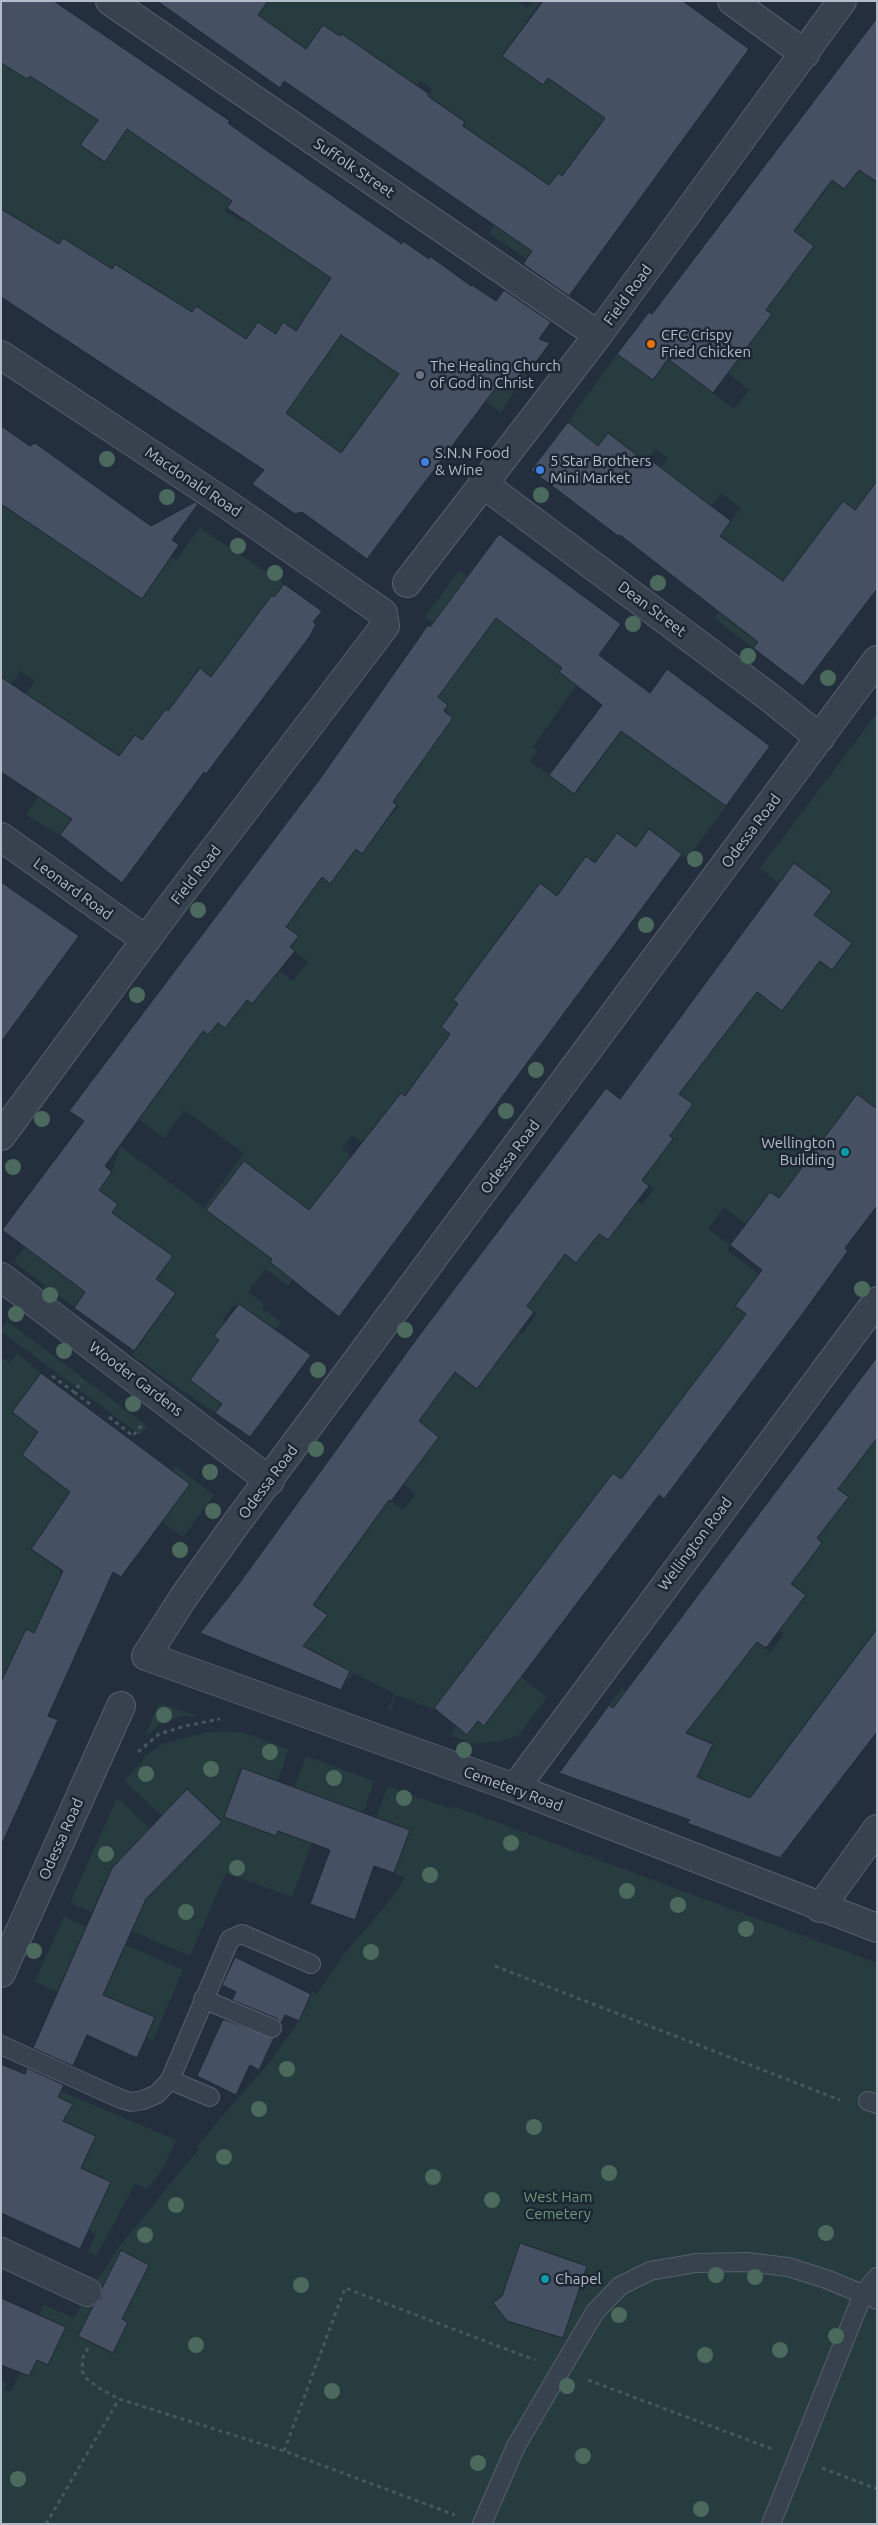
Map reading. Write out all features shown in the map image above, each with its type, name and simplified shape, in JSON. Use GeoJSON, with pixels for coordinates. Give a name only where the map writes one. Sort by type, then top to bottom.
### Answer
{"type":"FeatureCollection","features":[{"type":"Feature","properties":{"kind":"street"},"geometry":{"type":"LineString","coordinates":[[732,1],[805,54]]}},
{"type":"Feature","properties":{"kind":"street","name":"Field Road"},"geometry":{"type":"LineString","coordinates":[[407,583],[482,483],[598,335],[842,1]]}},
{"type":"Feature","properties":{"kind":"street","name":"Suffolk Street"},"geometry":{"type":"LineString","coordinates":[[121,4],[598,335]]}},
{"type":"Feature","properties":{"kind":"street","name":"Macdonald Road"},"geometry":{"type":"LineString","coordinates":[[1,355],[228,505],[383,613]]}},
{"type":"Feature","properties":{"kind":"street","name":"Dean Street"},"geometry":{"type":"LineString","coordinates":[[482,483],[769,696],[820,738]]}},
{"type":"Feature","properties":{"kind":"street","name":"Field Road"},"geometry":{"type":"LineString","coordinates":[[1,1136],[146,940],[385,626],[383,613]]}},
{"type":"Feature","properties":{"kind":"street","name":"Odessa Road"},"geometry":{"type":"LineString","coordinates":[[146,1656],[183,1598],[877,660]]}},
{"type":"Feature","properties":{"kind":"street","name":"Leonard Road"},"geometry":{"type":"LineString","coordinates":[[1,837],[146,940]]}},
{"type":"Feature","properties":{"kind":"street","name":"Wooder Gardens"},"geometry":{"type":"LineString","coordinates":[[1,1277],[270,1481]]}},
{"type":"Feature","properties":{"kind":"street","name":"Wellington Road"},"geometry":{"type":"LineString","coordinates":[[515,1788],[877,1301]]}},
{"type":"Feature","properties":{"kind":"street","name":"Cemetery Road"},"geometry":{"type":"LineString","coordinates":[[146,1656],[515,1788],[820,1908],[877,1928]]}},
{"type":"Feature","properties":{"kind":"street","name":"Odessa Road"},"geometry":{"type":"LineString","coordinates":[[1,1972],[121,1706]]}},
{"type":"Feature","properties":{"kind":"street"},"geometry":{"type":"LineString","coordinates":[[820,1908],[877,1829]]}},
{"type":"Feature","properties":{"kind":"street"},"geometry":{"type":"LineString","coordinates":[[1,2252],[87,2292]]}},
{"type":"Feature","properties":{"kind":"lane"},"geometry":{"type":"LineString","coordinates":[[1,2045],[131,2102],[143,2100],[157,2094],[170,2080],[226,1946],[234,1936],[242,1934],[311,1964]]}},
{"type":"Feature","properties":{"kind":"lane"},"geometry":{"type":"LineString","coordinates":[[203,1999],[272,2028]]}},
{"type":"Feature","properties":{"kind":"lane"},"geometry":{"type":"LineString","coordinates":[[170,2080],[210,2097]]}},
{"type":"Feature","properties":{"kind":"lane"},"geometry":{"type":"LineString","coordinates":[[482,2524],[516,2446],[562,2370],[594,2312],[620,2286],[650,2271],[696,2263],[747,2262],[788,2267],[826,2279],[870,2297]]}},
{"type":"Feature","properties":{"kind":"lane"},"geometry":{"type":"LineString","coordinates":[[771,2524],[797,2459],[870,2297],[877,2277]]}},
{"type":"Feature","properties":{"kind":"path"},"geometry":{"type":"LineString","coordinates":[[52,1376],[91,1405]]}},
{"type":"Feature","properties":{"kind":"path"},"geometry":{"type":"LineString","coordinates":[[74,1392],[84,1378]]}},
{"type":"Feature","properties":{"kind":"path"},"geometry":{"type":"LineString","coordinates":[[109,1417],[133,1436],[143,1423]]}},
{"type":"Feature","properties":{"kind":"path"},"geometry":{"type":"LineString","coordinates":[[134,1755],[160,1734],[185,1726],[220,1719]]}},
{"type":"Feature","properties":{"kind":"path"},"geometry":{"type":"LineString","coordinates":[[495,1966],[850,2104],[872,2102]]}},
{"type":"Feature","properties":{"kind":"path"},"geometry":{"type":"LineString","coordinates":[[284,2451],[345,2288],[877,2489]]}},
{"type":"Feature","properties":{"kind":"path"},"geometry":{"type":"LineString","coordinates":[[88,2348],[83,2357],[82,2372],[99,2388],[119,2398],[284,2451],[456,2515]]}},
{"type":"Feature","properties":{"kind":"path"},"geometry":{"type":"LineString","coordinates":[[46,2524],[119,2398]]}},
{"type":"Feature","properties":{"kind":"green space"},"geometry":{"type":"Polygon","coordinates":[[[268,1],[518,1],[527,8],[533,1],[541,1],[502,56],[543,85],[548,78],[572,95],[576,90],[607,115],[580,152],[577,186],[559,173],[549,186],[534,249],[527,259],[489,233],[518,191],[450,145],[465,122],[436,101],[412,119],[432,89],[420,81],[417,85],[409,80],[403,89],[399,73],[366,50],[357,64],[348,57],[356,43],[342,34],[340,36],[323,25],[294,68],[258,15],[268,1]]]}},
{"type":"Feature","properties":{"kind":"green space"},"geometry":{"type":"Polygon","coordinates":[[[1,39],[13,70],[27,79],[47,51],[78,107],[92,117],[108,93],[114,97],[80,145],[104,162],[127,128],[188,171],[242,185],[225,211],[242,222],[244,219],[306,261],[486,360],[514,384],[523,371],[527,374],[500,413],[486,401],[390,338],[376,358],[426,393],[367,472],[298,422],[282,444],[271,330],[258,322],[224,373],[229,328],[196,306],[168,349],[160,300],[164,293],[147,283],[123,319],[135,277],[115,264],[111,269],[63,238],[59,244],[1,209],[1,39]]]}},
{"type":"Feature","properties":{"kind":"green space"},"geometry":{"type":"Polygon","coordinates":[[[877,168],[877,481],[866,496],[874,524],[843,501],[763,636],[753,648],[714,618],[745,578],[750,558],[718,534],[727,527],[741,508],[721,493],[711,506],[649,484],[668,458],[656,449],[640,469],[608,434],[594,450],[570,446],[581,432],[568,422],[617,354],[653,380],[668,359],[734,409],[749,390],[711,359],[771,314],[732,283],[794,272],[814,247],[778,218],[806,215],[826,190],[810,178],[817,169],[844,189],[859,170],[877,168]]]}},
{"type":"Feature","properties":{"kind":"green space"},"geometry":{"type":"Polygon","coordinates":[[[53,461],[64,468],[27,522],[40,531],[48,518],[142,599],[171,557],[176,560],[200,528],[284,584],[274,597],[272,595],[215,680],[199,668],[181,694],[193,730],[166,709],[166,758],[135,735],[60,835],[26,815],[38,797],[23,699],[35,680],[20,671],[1,698],[1,490],[9,495],[2,506],[16,515],[53,461]]]}},
{"type":"Feature","properties":{"kind":"green space"},"geometry":{"type":"Polygon","coordinates":[[[459,571],[520,615],[510,629],[527,642],[555,641],[545,655],[562,668],[559,672],[572,682],[589,667],[533,747],[538,751],[530,761],[575,794],[622,730],[671,767],[694,745],[676,770],[695,785],[714,760],[726,806],[688,858],[649,829],[636,847],[618,833],[599,858],[610,874],[586,856],[558,946],[515,915],[499,937],[511,947],[467,981],[453,1000],[482,1023],[472,1019],[456,1007],[441,1027],[453,1036],[462,1084],[431,1061],[419,1076],[436,1119],[401,1093],[369,1137],[397,1169],[352,1135],[342,1149],[353,1157],[366,1208],[331,1182],[320,1195],[336,1207],[265,1253],[295,1276],[288,1286],[265,1269],[248,1292],[264,1304],[262,1308],[281,1322],[273,1333],[234,1304],[223,1319],[225,1321],[215,1336],[251,1364],[224,1364],[210,1353],[190,1380],[222,1404],[215,1413],[132,1355],[176,1294],[156,1279],[172,1256],[118,1246],[74,1307],[14,1262],[25,1247],[63,1276],[118,1204],[99,1190],[112,1172],[120,1146],[204,1208],[244,1153],[184,1110],[164,1138],[139,1120],[197,1039],[192,1022],[208,1035],[218,1023],[225,1028],[247,1000],[252,1004],[272,979],[247,945],[293,981],[308,962],[290,947],[298,936],[271,915],[295,915],[308,896],[294,884],[307,866],[330,884],[340,837],[362,854],[361,794],[391,816],[399,806],[383,794],[419,766],[427,754],[448,705],[430,692],[441,628],[425,617],[459,571]]]}},
{"type":"Feature","properties":{"kind":"green space"},"geometry":{"type":"Polygon","coordinates":[[[877,713],[877,1109],[857,1094],[781,1195],[847,1246],[845,1248],[770,1192],[746,1224],[724,1207],[708,1229],[730,1245],[727,1250],[770,1282],[748,1288],[735,1306],[746,1314],[635,1490],[613,1473],[436,1710],[396,1695],[391,1710],[388,1709],[395,1694],[353,1673],[349,1680],[307,1657],[300,1673],[278,1665],[286,1646],[275,1612],[311,1637],[328,1615],[286,1586],[292,1578],[320,1597],[328,1587],[324,1583],[325,1534],[351,1553],[359,1542],[347,1532],[386,1497],[403,1510],[416,1494],[377,1464],[428,1451],[439,1437],[412,1417],[426,1411],[455,1372],[477,1389],[519,1331],[522,1334],[537,1314],[520,1302],[524,1271],[542,1285],[565,1254],[569,1211],[608,1240],[617,1228],[627,1193],[642,1205],[653,1189],[642,1180],[673,1139],[622,1100],[692,1104],[679,1094],[757,992],[782,1011],[820,961],[832,970],[852,944],[814,915],[794,863],[779,883],[760,868],[877,713]]]}},
{"type":"Feature","properties":{"kind":"green space"},"geometry":{"type":"Polygon","coordinates":[[[7,1321],[147,1426],[140,1435],[1,1331],[7,1321]]]}},
{"type":"Feature","properties":{"kind":"green space"},"geometry":{"type":"Polygon","coordinates":[[[17,1354],[41,1373],[12,1412],[38,1432],[22,1455],[142,1549],[129,1566],[53,1517],[31,1549],[57,1567],[61,1574],[34,1633],[26,1629],[13,1657],[1,1705],[1,1357],[9,1363],[17,1354]]]}},
{"type":"Feature","properties":{"kind":"green space"},"geometry":{"type":"Polygon","coordinates":[[[877,1436],[877,1648],[867,1642],[747,1802],[701,1804],[689,1821],[684,1818],[706,1781],[697,1777],[713,1743],[698,1738],[690,1754],[609,1705],[622,1688],[661,1717],[728,1679],[757,1642],[771,1652],[784,1633],[747,1605],[794,1611],[806,1595],[784,1579],[801,1569],[822,1543],[803,1528],[826,1526],[849,1497],[831,1483],[807,1452],[845,1480],[854,1468],[847,1463],[877,1436]]]}},
{"type":"Feature","properties":{"kind":"green space"},"geometry":{"type":"Polygon","coordinates":[[[176,1466],[214,1495],[183,1537],[162,1522],[190,1484],[172,1471],[176,1466]]]}},
{"type":"Feature","properties":{"kind":"green space"},"geometry":{"type":"Polygon","coordinates":[[[521,1677],[547,1697],[518,1736],[502,1741],[472,1744],[451,1736],[456,1726],[478,1721],[484,1726],[521,1677]]]}},
{"type":"Feature","properties":{"kind":"green space"},"geometry":{"type":"Polygon","coordinates":[[[159,1703],[197,1716],[182,1716],[160,1724],[145,1737],[159,1703]]]}},
{"type":"Feature","properties":{"kind":"green space"},"geometry":{"type":"Polygon","coordinates":[[[224,1731],[245,1733],[289,1749],[277,1782],[241,1769],[226,1812],[261,1825],[260,1830],[276,1836],[278,1831],[312,1843],[292,1897],[226,1873],[190,1956],[132,1931],[147,1896],[107,1878],[92,1912],[70,1903],[117,1798],[150,1828],[124,1855],[185,1861],[197,1849],[195,1847],[221,1820],[187,1789],[162,1816],[125,1781],[147,1755],[163,1744],[203,1733],[224,1731]]]}},
{"type":"Feature","properties":{"kind":"green space"},"geometry":{"type":"Polygon","coordinates":[[[306,1756],[374,1781],[363,1813],[294,1788],[306,1756]]]}},
{"type":"Feature","properties":{"kind":"green space","name":"West Ham Cemetery"},"geometry":{"type":"Polygon","coordinates":[[[388,1786],[450,1809],[453,1806],[877,1963],[877,2524],[1,2524],[1,2381],[7,2383],[4,2389],[11,2392],[20,2373],[29,2376],[37,2360],[65,2327],[39,2315],[43,2305],[74,2318],[118,2248],[199,2149],[196,2147],[273,2058],[299,2021],[312,1992],[317,1994],[343,1956],[395,1894],[405,1878],[394,1873],[409,1830],[376,1818],[388,1786]]]}},
{"type":"Feature","properties":{"kind":"green space"},"geometry":{"type":"Polygon","coordinates":[[[64,1917],[86,1927],[57,1992],[35,1981],[64,1917]]]}},
{"type":"Feature","properties":{"kind":"green space"},"geometry":{"type":"Polygon","coordinates":[[[126,1945],[183,1970],[153,2040],[146,2037],[155,2017],[121,2003],[97,2009],[126,1945]]]}},
{"type":"Feature","properties":{"kind":"green space"},"geometry":{"type":"Polygon","coordinates":[[[44,2084],[176,2140],[163,2169],[147,2189],[135,2184],[96,2256],[88,2252],[96,2234],[88,2230],[111,2182],[21,2140],[22,2132],[85,2160],[96,2137],[63,2121],[41,2090],[44,2084]]]}},
{"type":"Feature","properties":{"kind":"building"},"geometry":{"type":"Polygon","coordinates":[[[1,1],[54,1],[230,121],[228,123],[402,244],[403,241],[429,259],[430,256],[471,286],[496,301],[504,290],[551,322],[539,339],[550,343],[527,374],[523,371],[514,384],[504,377],[367,559],[302,512],[295,514],[252,484],[264,470],[1,297],[1,209],[59,244],[63,238],[112,269],[115,264],[192,312],[196,306],[246,339],[258,322],[276,334],[283,322],[296,331],[331,278],[227,208],[232,201],[127,129],[105,162],[80,145],[98,120],[30,76],[27,79],[1,63],[1,1]],[[341,335],[286,413],[341,453],[399,374],[341,335]]]}},
{"type":"Feature","properties":{"kind":"building"},"geometry":{"type":"Polygon","coordinates":[[[157,1],[268,1],[258,15],[306,49],[323,25],[340,36],[342,34],[429,94],[428,96],[465,122],[463,126],[549,185],[559,173],[562,176],[605,118],[548,78],[543,85],[502,56],[543,1],[683,1],[749,49],[569,296],[523,264],[532,251],[284,81],[280,88],[157,1]]]}},
{"type":"Feature","properties":{"kind":"building"},"geometry":{"type":"Polygon","coordinates":[[[877,18],[877,182],[859,170],[844,189],[832,180],[794,231],[814,246],[766,310],[772,314],[713,393],[668,359],[653,380],[617,354],[649,312],[652,314],[877,18]]]}},
{"type":"Feature","properties":{"kind":"building"},"geometry":{"type":"Polygon","coordinates":[[[568,422],[598,446],[608,433],[646,462],[648,458],[731,521],[720,536],[783,581],[843,501],[855,510],[877,481],[877,589],[803,686],[753,648],[758,642],[620,535],[618,536],[531,470],[568,422]]]}},
{"type":"Feature","properties":{"kind":"building"},"geometry":{"type":"Polygon","coordinates":[[[1,426],[30,446],[35,443],[151,526],[195,502],[198,504],[172,540],[179,545],[142,599],[1,504],[1,426]]]}},
{"type":"Feature","properties":{"kind":"building"},"geometry":{"type":"Polygon","coordinates":[[[499,534],[621,624],[599,655],[650,693],[667,669],[770,746],[726,806],[621,731],[574,794],[549,775],[602,705],[559,672],[562,668],[496,618],[438,697],[448,705],[444,711],[453,718],[393,802],[397,805],[362,854],[356,849],[330,884],[322,877],[286,927],[299,936],[290,947],[295,951],[252,1004],[247,1000],[225,1028],[218,1023],[208,1035],[203,1031],[105,1166],[112,1172],[99,1190],[118,1204],[112,1213],[173,1256],[156,1279],[176,1293],[134,1351],[74,1308],[85,1292],[2,1230],[84,1121],[69,1111],[322,776],[428,625],[430,627],[499,534]]]}},
{"type":"Feature","properties":{"kind":"building"},"geometry":{"type":"Polygon","coordinates":[[[284,584],[322,611],[313,622],[316,624],[310,636],[206,774],[204,772],[122,883],[60,835],[72,819],[1,772],[1,677],[119,756],[135,735],[142,740],[166,709],[168,711],[200,668],[211,677],[272,595],[274,597],[284,584]]]}},
{"type":"Feature","properties":{"kind":"building"},"geometry":{"type":"Polygon","coordinates":[[[649,829],[682,854],[339,1317],[270,1262],[272,1259],[206,1210],[244,1161],[309,1210],[401,1093],[405,1096],[450,1034],[441,1027],[458,1004],[453,1000],[540,883],[557,896],[586,856],[595,863],[617,833],[636,847],[649,829]]]}},
{"type":"Feature","properties":{"kind":"building"},"geometry":{"type":"Polygon","coordinates":[[[794,863],[832,891],[814,915],[852,943],[832,970],[820,961],[782,1011],[757,992],[679,1094],[693,1104],[670,1136],[673,1139],[642,1180],[649,1186],[608,1240],[599,1234],[576,1263],[565,1254],[527,1306],[534,1312],[477,1389],[455,1372],[419,1421],[439,1437],[391,1501],[389,1500],[313,1605],[328,1615],[303,1646],[350,1671],[341,1690],[200,1633],[238,1585],[418,1337],[606,1088],[620,1099],[794,863]]]}},
{"type":"Feature","properties":{"kind":"building"},"geometry":{"type":"Polygon","coordinates":[[[1,882],[79,936],[1,1042],[1,882]]]}},
{"type":"Feature","properties":{"kind":"building"},"geometry":{"type":"Polygon","coordinates":[[[857,1094],[877,1109],[877,1206],[845,1248],[848,1251],[798,1320],[664,1499],[659,1495],[484,1726],[478,1721],[467,1735],[434,1708],[613,1473],[621,1479],[746,1314],[735,1306],[762,1270],[730,1245],[770,1192],[779,1198],[857,1094]]]}},
{"type":"Feature","properties":{"kind":"building"},"geometry":{"type":"Polygon","coordinates":[[[239,1304],[311,1355],[250,1437],[215,1413],[222,1404],[190,1380],[219,1340],[214,1336],[239,1304]]]}},
{"type":"Feature","properties":{"kind":"building"},"geometry":{"type":"Polygon","coordinates":[[[877,1357],[877,1438],[838,1489],[849,1497],[817,1538],[822,1543],[791,1584],[806,1595],[766,1648],[757,1642],[686,1733],[713,1744],[697,1777],[750,1798],[877,1629],[877,1732],[780,1858],[687,1823],[690,1820],[559,1773],[609,1705],[613,1708],[877,1357]]]}},
{"type":"Feature","properties":{"kind":"building"},"geometry":{"type":"Polygon","coordinates":[[[41,1373],[190,1484],[121,1577],[113,1572],[48,1716],[58,1720],[1,1846],[1,1682],[26,1629],[34,1633],[63,1571],[31,1549],[70,1492],[22,1455],[38,1432],[12,1412],[41,1373]]]}},
{"type":"Feature","properties":{"kind":"building"},"geometry":{"type":"Polygon","coordinates":[[[242,1768],[410,1830],[394,1873],[374,1866],[355,1920],[310,1904],[330,1850],[278,1831],[276,1836],[224,1817],[242,1768]]]}},
{"type":"Feature","properties":{"kind":"building"},"geometry":{"type":"Polygon","coordinates":[[[187,1789],[222,1822],[146,1899],[103,1995],[155,2017],[137,2058],[87,2035],[73,2066],[33,2048],[112,1868],[187,1789]]]}},
{"type":"Feature","properties":{"kind":"building"},"geometry":{"type":"Polygon","coordinates":[[[235,1957],[311,1994],[299,2021],[285,2015],[281,2023],[276,2018],[232,2000],[236,1992],[222,1985],[235,1957]]]}},
{"type":"Feature","properties":{"kind":"building"},"geometry":{"type":"Polygon","coordinates":[[[223,2019],[274,2038],[259,2070],[250,2065],[236,2095],[197,2076],[223,2019]]]}},
{"type":"Feature","properties":{"kind":"building"},"geometry":{"type":"Polygon","coordinates":[[[1,2064],[25,2074],[27,2068],[64,2085],[58,2097],[73,2104],[63,2121],[96,2136],[81,2168],[111,2182],[80,2249],[1,2213],[1,2064]]]}},
{"type":"Feature","properties":{"kind":"building","name":"Chapel"},"geometry":{"type":"Polygon","coordinates":[[[520,2243],[587,2266],[563,2338],[507,2321],[493,2303],[502,2296],[520,2243]]]}},
{"type":"Feature","properties":{"kind":"building"},"geometry":{"type":"Polygon","coordinates":[[[121,2250],[149,2265],[122,2319],[128,2322],[113,2353],[78,2336],[93,2306],[101,2299],[102,2288],[121,2250]]]}},
{"type":"Feature","properties":{"kind":"building"},"geometry":{"type":"Polygon","coordinates":[[[1,2298],[66,2327],[48,2365],[37,2360],[29,2376],[1,2365],[1,2298]]]}},
{"type":"Feature","properties":{"kind":"place","name":"CFC Crispy Fried Chicken"},"geometry":{"type":"Point","coordinates":[651,344]}},
{"type":"Feature","properties":{"kind":"place","name":"The Healing Church of God in Christ"},"geometry":{"type":"Point","coordinates":[420,375]}},
{"type":"Feature","properties":{"kind":"place","name":"S.N.N Food & Wine"},"geometry":{"type":"Point","coordinates":[425,462]}},
{"type":"Feature","properties":{"kind":"place","name":"5 Star Brothers Mini Market"},"geometry":{"type":"Point","coordinates":[540,470]}},
{"type":"Feature","properties":{"kind":"place","name":"Wellington Building"},"geometry":{"type":"Point","coordinates":[845,1152]}},
{"type":"Feature","properties":{"kind":"place","name":"Chapel"},"geometry":{"type":"Point","coordinates":[545,2279]}}]}
